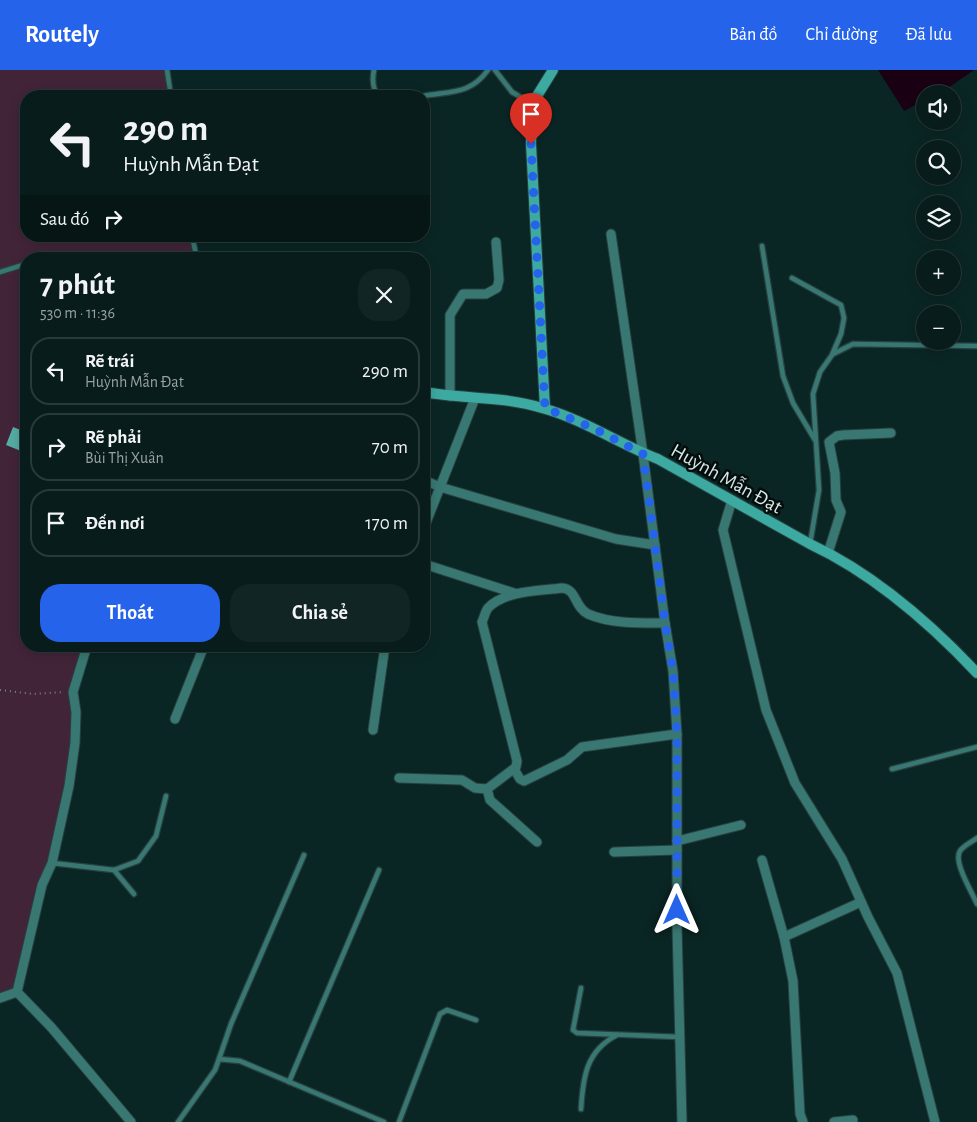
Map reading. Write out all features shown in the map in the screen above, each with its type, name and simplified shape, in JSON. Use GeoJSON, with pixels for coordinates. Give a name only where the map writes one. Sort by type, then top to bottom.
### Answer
{"type":"FeatureCollection","features":[{"type":"Feature","properties":{"kind":"main road"},"geometry":{"type":"LineString","coordinates":[[545,408],[531,144],[532,104],[553,70]]}},
{"type":"Feature","properties":{"kind":"main road","name":"Huỳnh Mẫn Đạt"},"geometry":{"type":"LineString","coordinates":[[430,393],[505,399],[545,408],[595,429],[643,454],[658,459],[871,578],[917,614],[975,669]]}},
{"type":"Feature","properties":{"kind":"street"},"geometry":{"type":"LineString","coordinates":[[611,234],[673,671],[677,734],[682,1122]]}},
{"type":"Feature","properties":{"kind":"street"},"geometry":{"type":"LineString","coordinates":[[450,396],[450,316],[464,294],[486,294],[497,288],[499,280],[496,242]]}},
{"type":"Feature","properties":{"kind":"street"},"geometry":{"type":"LineString","coordinates":[[430,513],[475,398]]}},
{"type":"Feature","properties":{"kind":"street"},"geometry":{"type":"LineString","coordinates":[[828,553],[841,512],[836,500],[835,473],[829,442],[837,436],[843,435],[891,433]]}},
{"type":"Feature","properties":{"kind":"street"},"geometry":{"type":"LineString","coordinates":[[430,483],[616,540],[655,545]]}},
{"type":"Feature","properties":{"kind":"street"},"geometry":{"type":"LineString","coordinates":[[732,500],[723,530],[766,710],[795,783],[842,859],[861,902],[897,973],[935,1122]]}},
{"type":"Feature","properties":{"kind":"street"},"geometry":{"type":"LineString","coordinates":[[430,566],[514,593],[568,589],[580,609],[589,614],[624,621],[665,623]]}},
{"type":"Feature","properties":{"kind":"street"},"geometry":{"type":"LineString","coordinates":[[399,778],[462,780],[475,788],[488,789],[516,767],[518,761],[482,622],[490,606],[514,593]]}},
{"type":"Feature","properties":{"kind":"street"},"geometry":{"type":"LineString","coordinates":[[17,992],[42,885],[52,863],[69,786],[75,743],[76,712],[73,692],[85,652]]}},
{"type":"Feature","properties":{"kind":"street"},"geometry":{"type":"LineString","coordinates":[[175,719],[202,652]]}},
{"type":"Feature","properties":{"kind":"street"},"geometry":{"type":"LineString","coordinates":[[373,730],[384,652]]}},
{"type":"Feature","properties":{"kind":"street"},"geometry":{"type":"LineString","coordinates":[[514,769],[520,780],[524,781],[567,760],[582,747],[677,734]]}},
{"type":"Feature","properties":{"kind":"street"},"geometry":{"type":"LineString","coordinates":[[488,789],[490,800],[537,842]]}},
{"type":"Feature","properties":{"kind":"street"},"geometry":{"type":"LineString","coordinates":[[614,852],[677,845],[741,825]]}},
{"type":"Feature","properties":{"kind":"street"},"geometry":{"type":"LineString","coordinates":[[762,860],[784,937],[793,981],[800,1114],[803,1122]]}},
{"type":"Feature","properties":{"kind":"street"},"geometry":{"type":"LineString","coordinates":[[784,937],[861,902]]}},
{"type":"Feature","properties":{"kind":"street"},"geometry":{"type":"LineString","coordinates":[[0,998],[17,992]]}},
{"type":"Feature","properties":{"kind":"street"},"geometry":{"type":"LineString","coordinates":[[17,992],[51,1027],[131,1122]]}},
{"type":"Feature","properties":{"kind":"street"},"geometry":{"type":"LineString","coordinates":[[834,1122],[853,1120]]}},
{"type":"Feature","properties":{"kind":"lane"},"geometry":{"type":"LineString","coordinates":[[167,70],[170,90]]}},
{"type":"Feature","properties":{"kind":"lane"},"geometry":{"type":"LineString","coordinates":[[374,70],[372,81],[376,90]]}},
{"type":"Feature","properties":{"kind":"lane"},"geometry":{"type":"LineString","coordinates":[[430,95],[464,90],[482,78],[488,70]]}},
{"type":"Feature","properties":{"kind":"lane"},"geometry":{"type":"LineString","coordinates":[[495,70],[512,92],[532,104]]}},
{"type":"Feature","properties":{"kind":"lane"},"geometry":{"type":"LineString","coordinates":[[762,246],[783,376],[793,403],[816,442]]}},
{"type":"Feature","properties":{"kind":"lane"},"geometry":{"type":"LineString","coordinates":[[0,272],[20,266]]}},
{"type":"Feature","properties":{"kind":"lane"},"geometry":{"type":"LineString","coordinates":[[792,278],[841,305],[844,318],[841,334],[832,355],[820,372],[813,394],[819,490],[810,544]]}},
{"type":"Feature","properties":{"kind":"lane"},"geometry":{"type":"LineString","coordinates":[[832,355],[852,344],[977,346]]}},
{"type":"Feature","properties":{"kind":"lane"},"geometry":{"type":"LineString","coordinates":[[892,768],[977,747]]}},
{"type":"Feature","properties":{"kind":"lane"},"geometry":{"type":"LineString","coordinates":[[52,863],[114,870],[138,861],[156,836],[166,796]]}},
{"type":"Feature","properties":{"kind":"lane"},"geometry":{"type":"LineString","coordinates":[[977,838],[960,851],[958,858],[961,870],[977,904]]}},
{"type":"Feature","properties":{"kind":"lane"},"geometry":{"type":"LineString","coordinates":[[178,1122],[215,1070],[230,1024],[304,855]]}},
{"type":"Feature","properties":{"kind":"lane"},"geometry":{"type":"LineString","coordinates":[[114,870],[134,894]]}},
{"type":"Feature","properties":{"kind":"lane"},"geometry":{"type":"LineString","coordinates":[[289,1082],[379,870]]}},
{"type":"Feature","properties":{"kind":"lane"},"geometry":{"type":"LineString","coordinates":[[581,988],[573,1030],[577,1033],[680,1038]]}},
{"type":"Feature","properties":{"kind":"lane"},"geometry":{"type":"LineString","coordinates":[[399,1122],[440,1014],[447,1010],[476,1020]]}},
{"type":"Feature","properties":{"kind":"lane"},"geometry":{"type":"LineString","coordinates":[[581,1109],[582,1083],[592,1057],[608,1040],[619,1035]]}},
{"type":"Feature","properties":{"kind":"lane"},"geometry":{"type":"LineString","coordinates":[[219,1059],[240,1061],[384,1122]]}},
{"type":"Feature","properties":{"kind":"path"},"geometry":{"type":"LineString","coordinates":[[0,690],[33,694],[73,692]]}},
{"type":"Feature","properties":{"kind":"shaded area"},"geometry":{"type":"Polygon","coordinates":[[[0,70],[165,70],[167,90],[20,90],[20,242],[191,242],[191,252],[20,252],[20,652],[82,652],[73,712],[66,784],[49,860],[14,989],[0,994],[0,70]]]}},
{"type":"Feature","properties":{"kind":"shaded area"},"geometry":{"type":"Polygon","coordinates":[[[878,70],[974,70],[952,85],[916,85],[916,105],[904,111],[878,70]]]}},
{"type":"Feature","properties":{"kind":"building"},"geometry":{"type":"Polygon","coordinates":[[[13,427],[20,430],[20,451],[6,445],[13,427]]]}},
{"type":"Feature","properties":{"kind":"route"},"geometry":{"type":"LineString","coordinates":[[531,144],[545,408],[595,429],[643,454],[673,671],[677,734],[677,910]]}}]}
